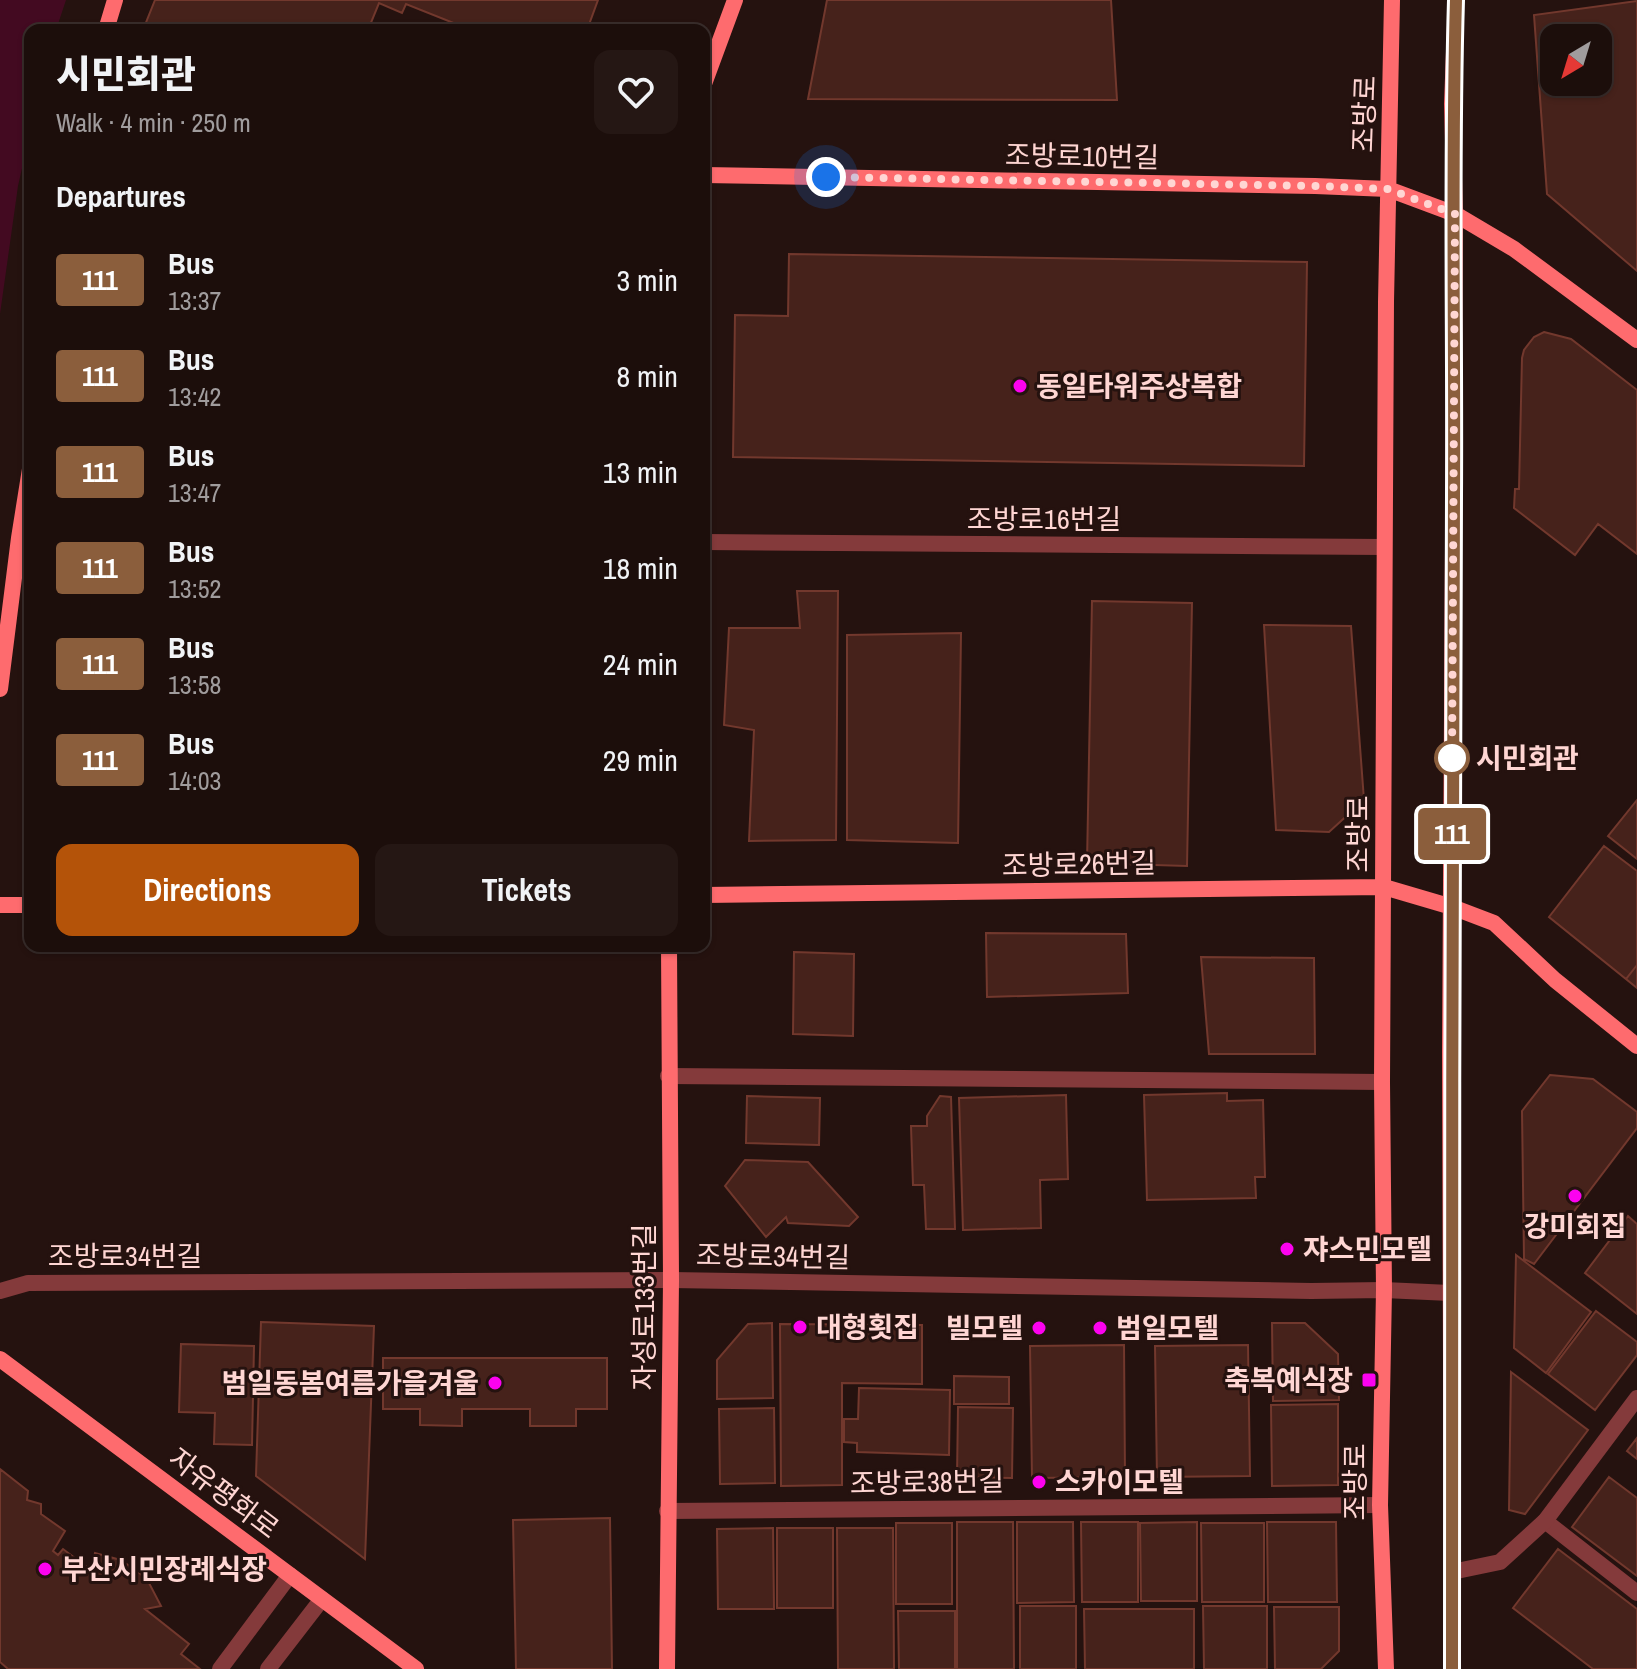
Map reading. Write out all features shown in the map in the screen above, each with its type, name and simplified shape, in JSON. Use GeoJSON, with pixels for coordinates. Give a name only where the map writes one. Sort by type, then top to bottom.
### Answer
{"type":"FeatureCollection","features":[{"type":"Feature","properties":{"kind":"main road"},"geometry":{"type":"LineString","coordinates":[[108,24],[115,0]]}},
{"type":"Feature","properties":{"kind":"main road"},"geometry":{"type":"LineString","coordinates":[[710,68],[735,0]]}},
{"type":"Feature","properties":{"kind":"main road","name":"조방로"},"geometry":{"type":"LineString","coordinates":[[1386,1669],[1380,1505],[1384,1290],[1384,547],[1392,0]]}},
{"type":"Feature","properties":{"kind":"main road"},"geometry":{"type":"LineString","coordinates":[[1452,1669],[1450,1293],[1455,214],[1452,104],[1456,0]]}},
{"type":"Feature","properties":{"kind":"main road","name":"조방로10번길"},"geometry":{"type":"LineString","coordinates":[[710,175],[1388,189],[1455,214],[1514,249],[1637,340]]}},
{"type":"Feature","properties":{"kind":"main road"},"geometry":{"type":"LineString","coordinates":[[0,689],[24,538]]}},
{"type":"Feature","properties":{"kind":"main road","name":"조방로26번길"},"geometry":{"type":"LineString","coordinates":[[710,895],[1384,887],[1494,923],[1555,980],[1637,1046]]}},
{"type":"Feature","properties":{"kind":"main road"},"geometry":{"type":"LineString","coordinates":[[0,905],[24,905]]}},
{"type":"Feature","properties":{"kind":"main road","name":"자성로133번길"},"geometry":{"type":"LineString","coordinates":[[667,1669],[671,1280],[669,952]]}},
{"type":"Feature","properties":{"kind":"main road","name":"자유평화로"},"geometry":{"type":"LineString","coordinates":[[0,1359],[416,1669]]}},
{"type":"Feature","properties":{"kind":"street","name":"조방로16번길"},"geometry":{"type":"LineString","coordinates":[[710,542],[1384,547]]}},
{"type":"Feature","properties":{"kind":"street"},"geometry":{"type":"LineString","coordinates":[[668,1076],[1382,1082]]}},
{"type":"Feature","properties":{"kind":"street","name":"조방로34번길"},"geometry":{"type":"LineString","coordinates":[[0,1291],[28,1283],[671,1280],[1450,1293]]}},
{"type":"Feature","properties":{"kind":"street"},"geometry":{"type":"LineString","coordinates":[[1452,1572],[1500,1562],[1545,1521],[1637,1398]]}},
{"type":"Feature","properties":{"kind":"street","name":"조방로38번길"},"geometry":{"type":"LineString","coordinates":[[667,1511],[1380,1505]]}},
{"type":"Feature","properties":{"kind":"street"},"geometry":{"type":"LineString","coordinates":[[1545,1521],[1637,1593]]}},
{"type":"Feature","properties":{"kind":"street"},"geometry":{"type":"LineString","coordinates":[[220,1669],[290,1575]]}},
{"type":"Feature","properties":{"kind":"street"},"geometry":{"type":"LineString","coordinates":[[268,1669],[322,1599]]}},
{"type":"Feature","properties":{"kind":"shaded area"},"geometry":{"type":"Polygon","coordinates":[[[0,0],[66,0],[58,24],[24,24],[24,160],[0,314],[0,0]]]}},
{"type":"Feature","properties":{"kind":"building"},"geometry":{"type":"Polygon","coordinates":[[[155,0],[598,0],[589,24],[456,24],[406,4],[402,13],[379,3],[370,24],[145,24],[155,0]]]}},
{"type":"Feature","properties":{"kind":"building"},"geometry":{"type":"Polygon","coordinates":[[[827,0],[1111,0],[1117,100],[808,99],[827,0]]]}},
{"type":"Feature","properties":{"kind":"building"},"geometry":{"type":"Polygon","coordinates":[[[1637,1],[1637,271],[1547,194],[1534,15],[1637,1]]]}},
{"type":"Feature","properties":{"kind":"building","name":"동일타워주상복합"},"geometry":{"type":"Polygon","coordinates":[[[789,254],[1307,262],[1304,466],[733,457],[735,315],[788,316],[789,254]]]}},
{"type":"Feature","properties":{"kind":"building"},"geometry":{"type":"Polygon","coordinates":[[[1544,332],[1571,339],[1637,390],[1637,554],[1598,524],[1575,555],[1514,508],[1515,489],[1519,489],[1522,358],[1534,337],[1544,332]]]}},
{"type":"Feature","properties":{"kind":"building"},"geometry":{"type":"Polygon","coordinates":[[[797,591],[838,591],[836,840],[749,841],[754,730],[724,725],[729,628],[800,628],[797,591]]]}},
{"type":"Feature","properties":{"kind":"building"},"geometry":{"type":"Polygon","coordinates":[[[1092,601],[1192,603],[1187,866],[1087,863],[1092,601]]]}},
{"type":"Feature","properties":{"kind":"building"},"geometry":{"type":"Polygon","coordinates":[[[1264,625],[1351,626],[1364,800],[1329,832],[1276,830],[1264,625]]]}},
{"type":"Feature","properties":{"kind":"building"},"geometry":{"type":"Polygon","coordinates":[[[961,633],[958,843],[847,840],[847,635],[961,633]]]}},
{"type":"Feature","properties":{"kind":"building"},"geometry":{"type":"Polygon","coordinates":[[[1637,800],[1637,859],[1608,836],[1637,800]]]}},
{"type":"Feature","properties":{"kind":"building"},"geometry":{"type":"Polygon","coordinates":[[[1604,846],[1637,871],[1637,965],[1626,979],[1549,917],[1604,846]]]}},
{"type":"Feature","properties":{"kind":"building"},"geometry":{"type":"Polygon","coordinates":[[[986,933],[1126,934],[1128,993],[987,997],[986,933]]]}},
{"type":"Feature","properties":{"kind":"building"},"geometry":{"type":"Polygon","coordinates":[[[794,952],[854,954],[853,1036],[793,1034],[794,952]]]}},
{"type":"Feature","properties":{"kind":"building"},"geometry":{"type":"Polygon","coordinates":[[[1201,957],[1314,958],[1315,1054],[1209,1054],[1201,957]]]}},
{"type":"Feature","properties":{"kind":"building"},"geometry":{"type":"Polygon","coordinates":[[[1637,965],[1637,988],[1626,979],[1637,965]]]}},
{"type":"Feature","properties":{"kind":"building"},"geometry":{"type":"Polygon","coordinates":[[[1550,1075],[1593,1079],[1637,1112],[1637,1128],[1534,1264],[1524,1259],[1522,1111],[1550,1075]]]}},
{"type":"Feature","properties":{"kind":"building"},"geometry":{"type":"Polygon","coordinates":[[[1227,1093],[1227,1101],[1263,1100],[1265,1177],[1255,1177],[1256,1198],[1147,1200],[1144,1095],[1227,1093]]]}},
{"type":"Feature","properties":{"kind":"building"},"geometry":{"type":"Polygon","coordinates":[[[1066,1095],[1068,1179],[1040,1180],[1041,1228],[963,1230],[959,1098],[1066,1095]]]}},
{"type":"Feature","properties":{"kind":"building"},"geometry":{"type":"Polygon","coordinates":[[[747,1096],[820,1098],[819,1145],[746,1143],[747,1096]]]}},
{"type":"Feature","properties":{"kind":"building"},"geometry":{"type":"Polygon","coordinates":[[[940,1096],[951,1097],[955,1229],[926,1229],[924,1185],[913,1185],[911,1126],[927,1126],[927,1116],[940,1096]]]}},
{"type":"Feature","properties":{"kind":"building"},"geometry":{"type":"Polygon","coordinates":[[[745,1160],[808,1162],[858,1217],[849,1226],[788,1223],[786,1217],[766,1237],[725,1186],[745,1160]]]}},
{"type":"Feature","properties":{"kind":"building"},"geometry":{"type":"Polygon","coordinates":[[[1628,1216],[1637,1224],[1637,1314],[1585,1273],[1628,1216]]]}},
{"type":"Feature","properties":{"kind":"building"},"geometry":{"type":"Polygon","coordinates":[[[1516,1255],[1591,1312],[1546,1373],[1514,1348],[1516,1255]]]}},
{"type":"Feature","properties":{"kind":"building"},"geometry":{"type":"Polygon","coordinates":[[[1596,1311],[1637,1342],[1637,1355],[1595,1410],[1548,1374],[1596,1311]]]}},
{"type":"Feature","properties":{"kind":"building"},"geometry":{"type":"Polygon","coordinates":[[[261,1322],[374,1326],[365,1559],[256,1476],[261,1322]]]}},
{"type":"Feature","properties":{"kind":"building"},"geometry":{"type":"Polygon","coordinates":[[[772,1323],[773,1398],[717,1399],[717,1360],[748,1324],[772,1323]]]}},
{"type":"Feature","properties":{"kind":"building"},"geometry":{"type":"Polygon","coordinates":[[[1272,1323],[1305,1323],[1338,1354],[1339,1400],[1273,1401],[1272,1323]]]}},
{"type":"Feature","properties":{"kind":"building"},"geometry":{"type":"Polygon","coordinates":[[[780,1324],[922,1325],[922,1384],[842,1383],[842,1485],[781,1486],[780,1324]]]}},
{"type":"Feature","properties":{"kind":"building"},"geometry":{"type":"Polygon","coordinates":[[[181,1344],[254,1346],[252,1445],[214,1444],[215,1413],[179,1412],[181,1344]]]}},
{"type":"Feature","properties":{"kind":"building"},"geometry":{"type":"Polygon","coordinates":[[[1124,1345],[1125,1477],[1032,1478],[1030,1346],[1124,1345]]]}},
{"type":"Feature","properties":{"kind":"building"},"geometry":{"type":"Polygon","coordinates":[[[1248,1345],[1250,1476],[1157,1477],[1155,1346],[1248,1345]]]}},
{"type":"Feature","properties":{"kind":"building","name":"범일동봄여름가을겨울"},"geometry":{"type":"Polygon","coordinates":[[[383,1358],[607,1358],[607,1409],[576,1409],[576,1426],[530,1426],[530,1409],[462,1409],[462,1426],[420,1425],[420,1409],[383,1409],[383,1358]]]}},
{"type":"Feature","properties":{"kind":"building"},"geometry":{"type":"Polygon","coordinates":[[[1511,1372],[1588,1430],[1525,1514],[1509,1510],[1511,1372]]]}},
{"type":"Feature","properties":{"kind":"building"},"geometry":{"type":"Polygon","coordinates":[[[954,1376],[1009,1377],[1009,1404],[954,1404],[954,1376]]]}},
{"type":"Feature","properties":{"kind":"building"},"geometry":{"type":"Polygon","coordinates":[[[859,1388],[950,1390],[949,1455],[857,1452],[857,1443],[844,1442],[844,1419],[858,1419],[859,1388]]]}},
{"type":"Feature","properties":{"kind":"building"},"geometry":{"type":"Polygon","coordinates":[[[1338,1404],[1338,1485],[1272,1486],[1271,1405],[1338,1404]]]}},
{"type":"Feature","properties":{"kind":"building"},"geometry":{"type":"Polygon","coordinates":[[[958,1407],[1013,1408],[1012,1478],[957,1477],[958,1407]]]}},
{"type":"Feature","properties":{"kind":"building"},"geometry":{"type":"Polygon","coordinates":[[[774,1408],[775,1483],[720,1484],[719,1409],[774,1408]]]}},
{"type":"Feature","properties":{"kind":"building"},"geometry":{"type":"Polygon","coordinates":[[[1637,1438],[1637,1459],[1627,1451],[1637,1438]]]}},
{"type":"Feature","properties":{"kind":"building","name":"부산시민장례식장"},"geometry":{"type":"Polygon","coordinates":[[[0,1469],[28,1491],[27,1500],[41,1504],[41,1514],[65,1531],[53,1551],[58,1555],[63,1549],[91,1570],[95,1553],[117,1559],[134,1568],[148,1581],[161,1606],[145,1609],[189,1644],[181,1654],[200,1669],[8,1669],[0,1662],[0,1469]]]}},
{"type":"Feature","properties":{"kind":"building"},"geometry":{"type":"Polygon","coordinates":[[[1609,1477],[1637,1498],[1637,1576],[1572,1527],[1609,1477]]]}},
{"type":"Feature","properties":{"kind":"building"},"geometry":{"type":"Polygon","coordinates":[[[610,1518],[612,1669],[516,1669],[513,1520],[610,1518]]]}},
{"type":"Feature","properties":{"kind":"building"},"geometry":{"type":"Polygon","coordinates":[[[957,1522],[1013,1522],[1014,1669],[957,1669],[957,1522]]]}},
{"type":"Feature","properties":{"kind":"building"},"geometry":{"type":"Polygon","coordinates":[[[1017,1522],[1073,1522],[1074,1602],[1017,1603],[1017,1522]]]}},
{"type":"Feature","properties":{"kind":"building"},"geometry":{"type":"Polygon","coordinates":[[[1081,1522],[1138,1522],[1138,1602],[1082,1602],[1081,1522]]]}},
{"type":"Feature","properties":{"kind":"building"},"geometry":{"type":"Polygon","coordinates":[[[1197,1522],[1197,1601],[1141,1601],[1140,1523],[1197,1522]]]}},
{"type":"Feature","properties":{"kind":"building"},"geometry":{"type":"Polygon","coordinates":[[[1267,1522],[1336,1522],[1337,1602],[1268,1602],[1267,1522]]]}},
{"type":"Feature","properties":{"kind":"building"},"geometry":{"type":"Polygon","coordinates":[[[896,1523],[952,1523],[952,1604],[896,1604],[896,1523]]]}},
{"type":"Feature","properties":{"kind":"building"},"geometry":{"type":"Polygon","coordinates":[[[1201,1523],[1264,1523],[1264,1602],[1202,1602],[1201,1523]]]}},
{"type":"Feature","properties":{"kind":"building"},"geometry":{"type":"Polygon","coordinates":[[[773,1528],[774,1609],[718,1609],[717,1529],[773,1528]]]}},
{"type":"Feature","properties":{"kind":"building"},"geometry":{"type":"Polygon","coordinates":[[[777,1528],[833,1528],[833,1608],[777,1608],[777,1528]]]}},
{"type":"Feature","properties":{"kind":"building"},"geometry":{"type":"Polygon","coordinates":[[[837,1528],[893,1528],[894,1669],[838,1669],[837,1528]]]}},
{"type":"Feature","properties":{"kind":"building"},"geometry":{"type":"Polygon","coordinates":[[[1558,1549],[1637,1609],[1637,1669],[1593,1669],[1513,1608],[1558,1549]]]}},
{"type":"Feature","properties":{"kind":"building"},"geometry":{"type":"Polygon","coordinates":[[[1020,1606],[1076,1606],[1076,1669],[1020,1669],[1020,1606]]]}},
{"type":"Feature","properties":{"kind":"building"},"geometry":{"type":"Polygon","coordinates":[[[1203,1606],[1267,1606],[1267,1669],[1204,1669],[1203,1606]]]}},
{"type":"Feature","properties":{"kind":"building"},"geometry":{"type":"Polygon","coordinates":[[[1274,1607],[1339,1607],[1339,1651],[1321,1669],[1275,1669],[1274,1607]]]}},
{"type":"Feature","properties":{"kind":"building"},"geometry":{"type":"Polygon","coordinates":[[[1084,1609],[1194,1609],[1194,1669],[1085,1669],[1084,1609]]]}},
{"type":"Feature","properties":{"kind":"building"},"geometry":{"type":"Polygon","coordinates":[[[898,1611],[955,1611],[955,1669],[899,1669],[898,1611]]]}},
{"type":"Feature","properties":{"kind":"bus line","name":"111"},"geometry":{"type":"LineString","coordinates":[[1452,1669],[1450,1052],[1455,244],[1452,104],[1456,0]]}},
{"type":"Feature","properties":{"kind":"place","name":"동일타워주상복합"},"geometry":{"type":"Point","coordinates":[1020,386]}},
{"type":"Feature","properties":{"kind":"place","name":"시민회관"},"geometry":{"type":"Point","coordinates":[1452,758]}},
{"type":"Feature","properties":{"kind":"place","name":"강미회집"},"geometry":{"type":"Point","coordinates":[1575,1196]}},
{"type":"Feature","properties":{"kind":"place","name":"쟈스민모텔"},"geometry":{"type":"Point","coordinates":[1287,1249]}},
{"type":"Feature","properties":{"kind":"place","name":"대형횟집"},"geometry":{"type":"Point","coordinates":[800,1327]}},
{"type":"Feature","properties":{"kind":"place","name":"빌모텔"},"geometry":{"type":"Point","coordinates":[1039,1328]}},
{"type":"Feature","properties":{"kind":"place","name":"범일모텔"},"geometry":{"type":"Point","coordinates":[1100,1328]}},
{"type":"Feature","properties":{"kind":"place","name":"축복예식장"},"geometry":{"type":"Point","coordinates":[1369,1380]}},
{"type":"Feature","properties":{"kind":"place","name":"범일동봄여름가을겨울"},"geometry":{"type":"Point","coordinates":[495,1383]}},
{"type":"Feature","properties":{"kind":"place","name":"스카이모텔"},"geometry":{"type":"Point","coordinates":[1039,1482]}},
{"type":"Feature","properties":{"kind":"place","name":"부산시민장례식장"},"geometry":{"type":"Point","coordinates":[45,1569]}},
{"type":"Feature","properties":{"kind":"route"},"geometry":{"type":"LineString","coordinates":[[826,177],[1388,189],[1455,214],[1452,770],[1452,758]]}}]}
